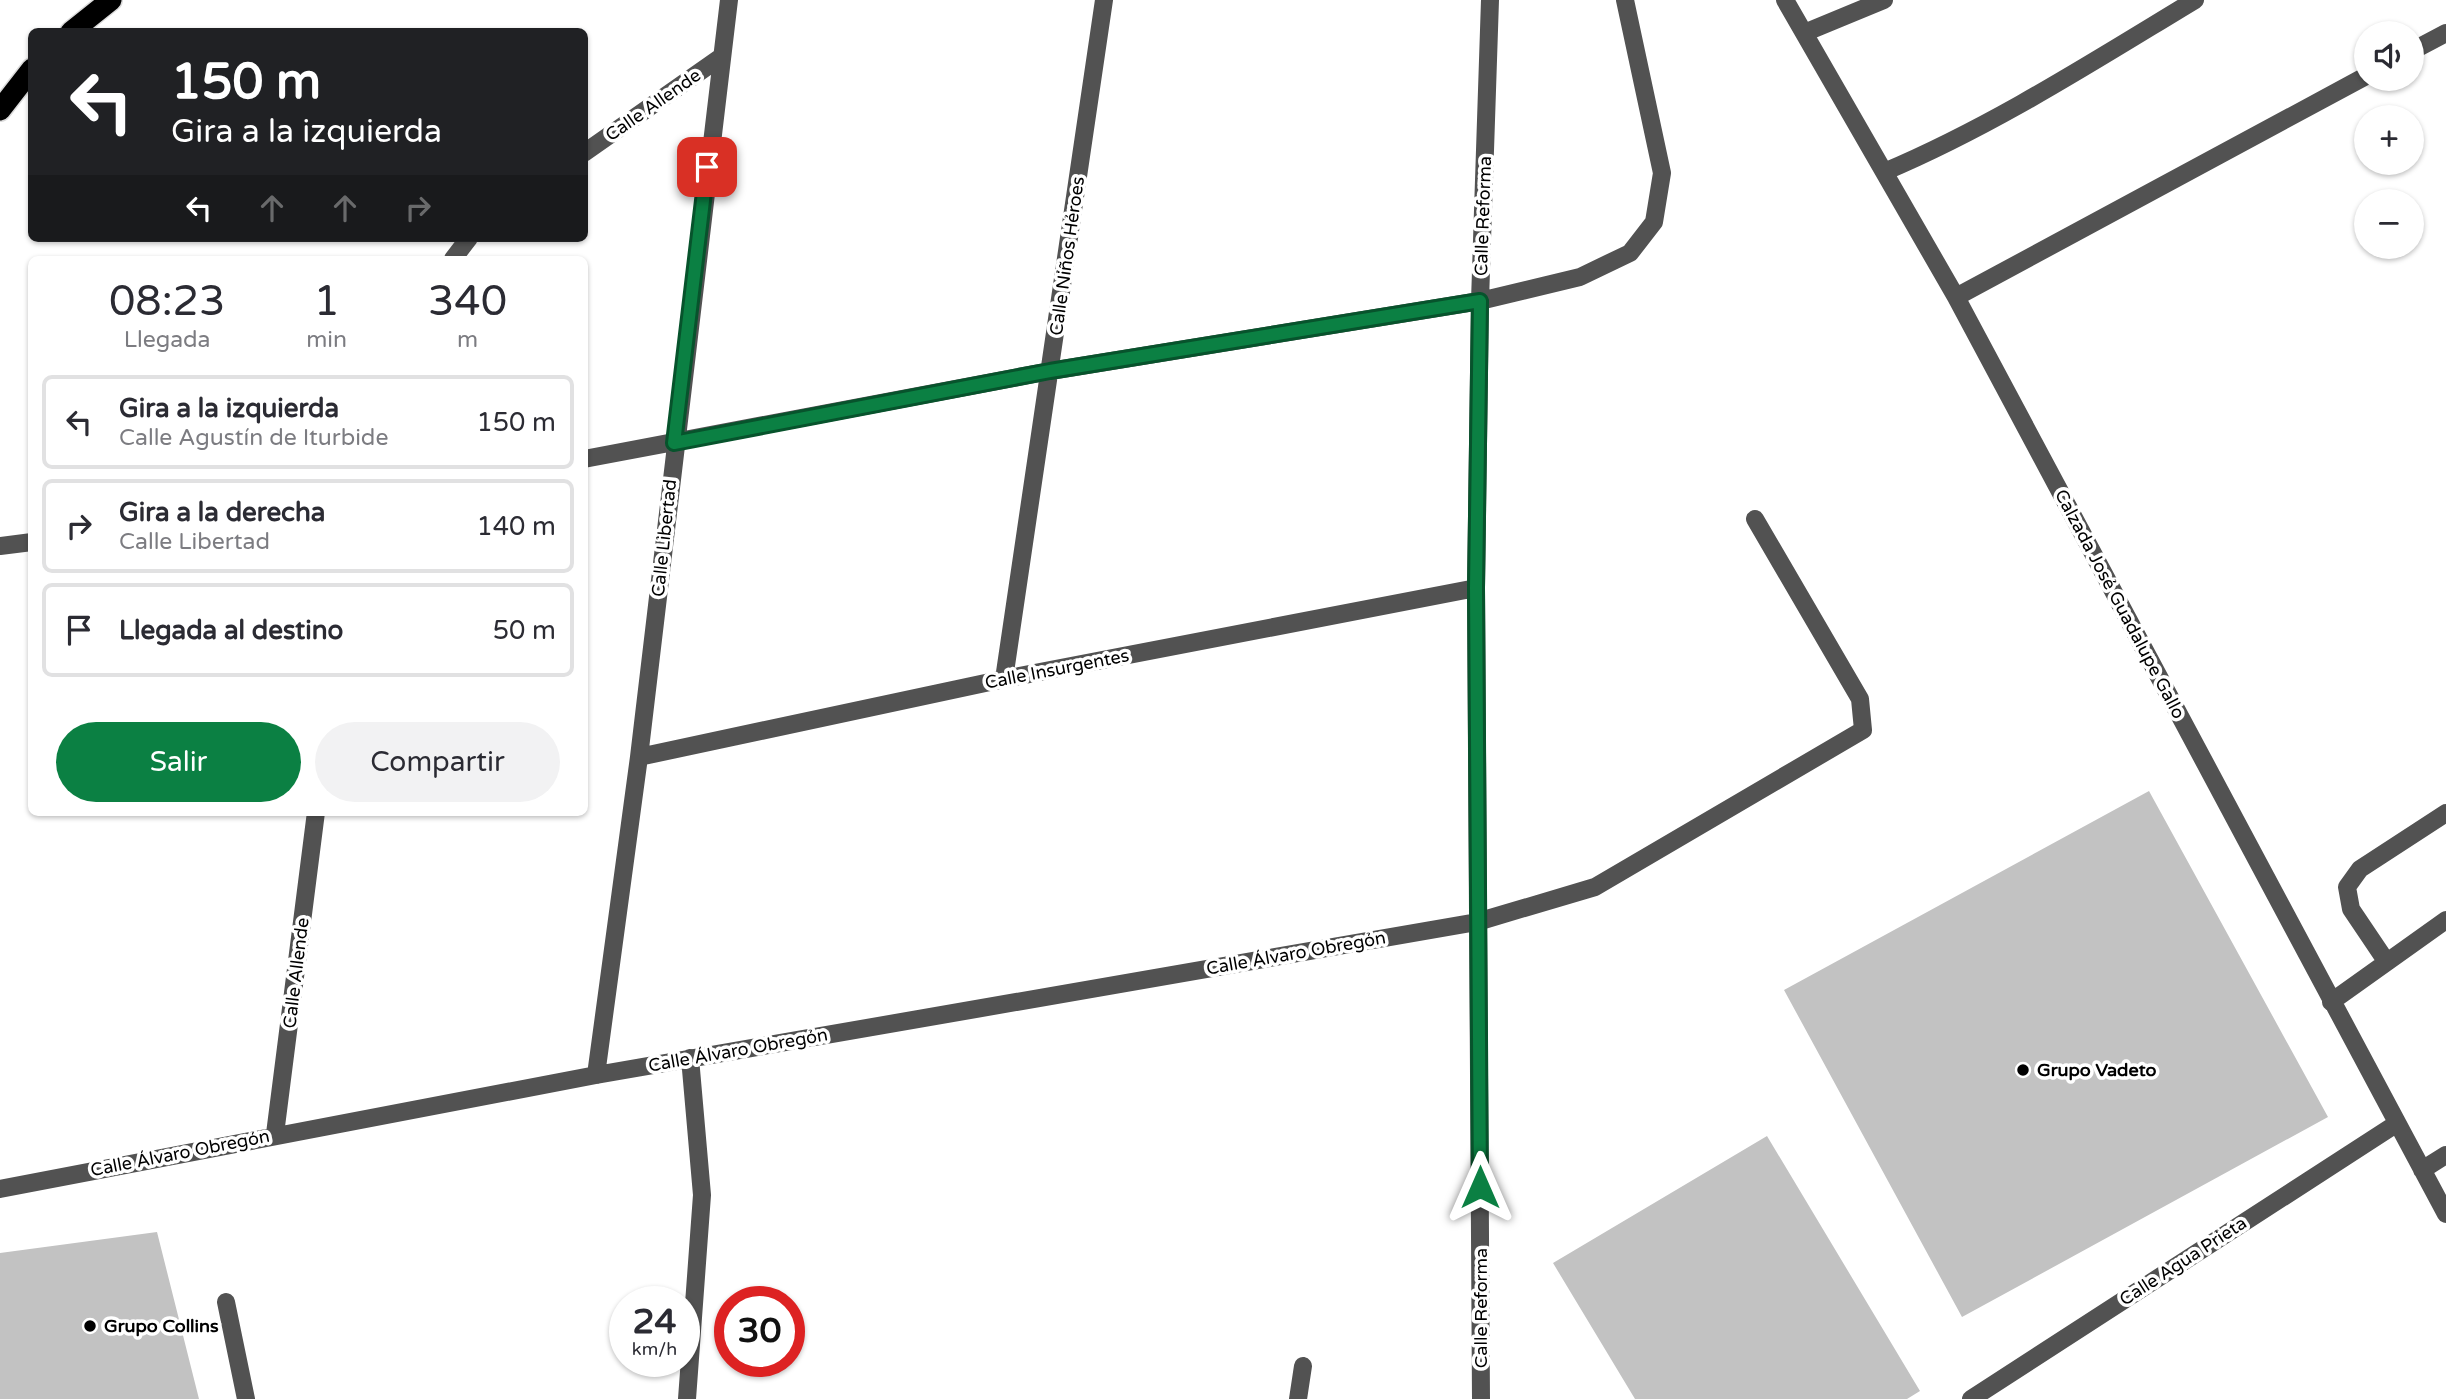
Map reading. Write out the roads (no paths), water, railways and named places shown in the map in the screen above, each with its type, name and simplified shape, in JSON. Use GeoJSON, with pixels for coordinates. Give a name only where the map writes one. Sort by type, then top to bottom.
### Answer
{"type":"FeatureCollection","features":[{"type":"Feature","properties":{"kind":"highway"},"geometry":{"type":"LineString","coordinates":[[76,28],[111,0]]}},
{"type":"Feature","properties":{"kind":"highway"},"geometry":{"type":"LineString","coordinates":[[0,110],[28,74]]}},
{"type":"Feature","properties":{"kind":"street","name":"Calle Libertad"},"geometry":{"type":"LineString","coordinates":[[596,1075],[639,757],[674,443],[729,0]]}},
{"type":"Feature","properties":{"kind":"street","name":"Calle Niños Héroes"},"geometry":{"type":"LineString","coordinates":[[1004,679],[1104,0]]}},
{"type":"Feature","properties":{"kind":"street","name":"Calle Reforma"},"geometry":{"type":"LineString","coordinates":[[1481,1399],[1476,588],[1480,301],[1490,0]]}},
{"type":"Feature","properties":{"kind":"street"},"geometry":{"type":"LineString","coordinates":[[588,458],[1050,371],[1480,301],[1580,276],[1630,253],[1654,222],[1662,173],[1625,0]]}},
{"type":"Feature","properties":{"kind":"street","name":"Calzada José Guadalupe Gallo"},"geometry":{"type":"LineString","coordinates":[[1785,0],[1956,297],[2446,1214]]}},
{"type":"Feature","properties":{"kind":"street"},"geometry":{"type":"LineString","coordinates":[[1804,33],[1884,0]]}},
{"type":"Feature","properties":{"kind":"street"},"geometry":{"type":"LineString","coordinates":[[1884,172],[1921,157],[2041,93],[2195,0]]}},
{"type":"Feature","properties":{"kind":"street"},"geometry":{"type":"LineString","coordinates":[[2424,45],[2446,33]]}},
{"type":"Feature","properties":{"kind":"street","name":"Calle Allende"},"geometry":{"type":"LineString","coordinates":[[588,150],[721,57]]}},
{"type":"Feature","properties":{"kind":"street"},"geometry":{"type":"LineString","coordinates":[[1956,297],[2354,82]]}},
{"type":"Feature","properties":{"kind":"street"},"geometry":{"type":"LineString","coordinates":[[455,256],[467,242]]}},
{"type":"Feature","properties":{"kind":"street","name":"Calle Álvaro Obregón"},"geometry":{"type":"LineString","coordinates":[[0,1189],[275,1134],[690,1058],[1477,922],[1595,887],[1863,730],[1860,699],[1755,519]]}},
{"type":"Feature","properties":{"kind":"street"},"geometry":{"type":"LineString","coordinates":[[0,546],[28,542]]}},
{"type":"Feature","properties":{"kind":"street","name":"Calle Insurgentes"},"geometry":{"type":"LineString","coordinates":[[639,757],[1004,679],[1476,588]]}},
{"type":"Feature","properties":{"kind":"street"},"geometry":{"type":"LineString","coordinates":[[2386,961],[2351,909],[2347,887],[2360,869],[2446,813]]}},
{"type":"Feature","properties":{"kind":"street","name":"Calle Allende"},"geometry":{"type":"LineString","coordinates":[[275,1134],[315,816]]}},
{"type":"Feature","properties":{"kind":"street"},"geometry":{"type":"LineString","coordinates":[[2331,1002],[2446,920]]}},
{"type":"Feature","properties":{"kind":"street"},"geometry":{"type":"LineString","coordinates":[[687,1399],[702,1195],[690,1058]]}},
{"type":"Feature","properties":{"kind":"street","name":"Calle Agua Prieta"},"geometry":{"type":"LineString","coordinates":[[1971,1399],[2396,1124]]}},
{"type":"Feature","properties":{"kind":"street"},"geometry":{"type":"LineString","coordinates":[[2422,1170],[2446,1155]]}},
{"type":"Feature","properties":{"kind":"street"},"geometry":{"type":"LineString","coordinates":[[226,1302],[246,1399]]}},
{"type":"Feature","properties":{"kind":"street"},"geometry":{"type":"LineString","coordinates":[[1298,1399],[1303,1366]]}},
{"type":"Feature","properties":{"kind":"place","name":"Grupo Vadeto"},"geometry":{"type":"Point","coordinates":[2023,1070]}},
{"type":"Feature","properties":{"kind":"place","name":"Grupo Collins"},"geometry":{"type":"Point","coordinates":[90,1326]}}]}
